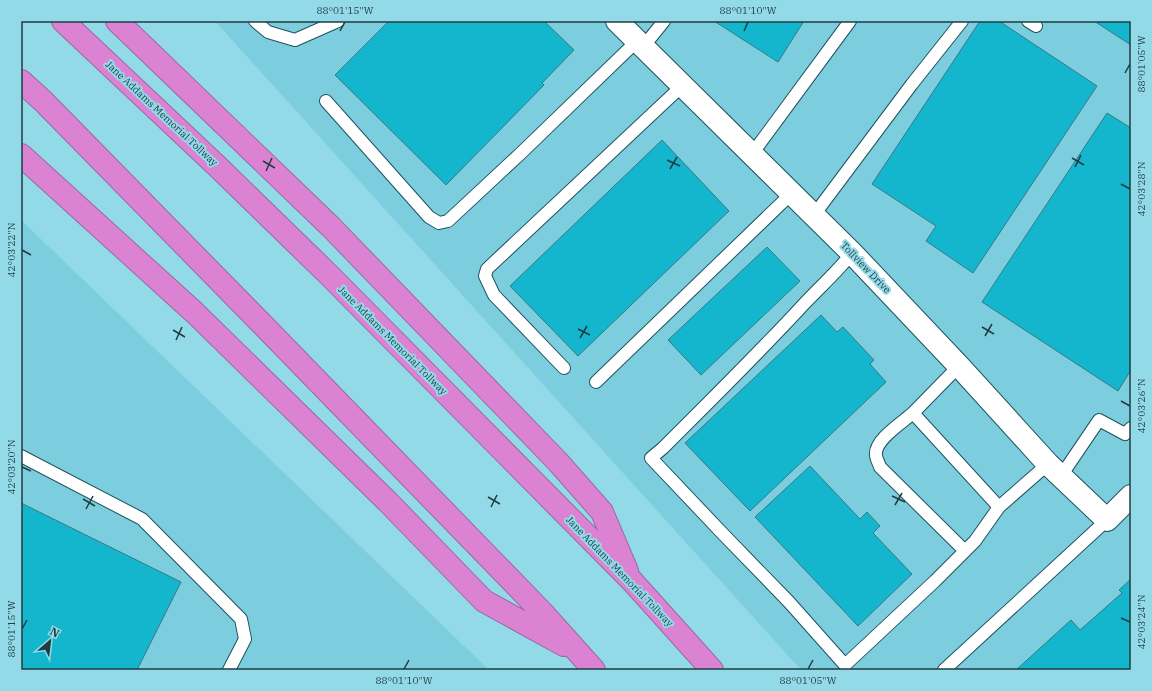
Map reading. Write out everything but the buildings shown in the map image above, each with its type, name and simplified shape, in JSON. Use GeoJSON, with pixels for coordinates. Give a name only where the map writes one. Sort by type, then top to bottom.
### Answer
{"type":"FeatureCollection","features":[{"type":"Feature","properties":{"kind":"highway","name":"Jane Addams Memorial Tollway"},"geometry":{"type":"LineString","coordinates":[[63,21],[218,166],[329,275],[632,581],[712,670]]}},
{"type":"Feature","properties":{"kind":"highway"},"geometry":{"type":"LineString","coordinates":[[117,21],[331,227],[558,462],[602,512],[632,581]]}},
{"type":"Feature","properties":{"kind":"highway"},"geometry":{"type":"LineString","coordinates":[[21,81],[43,101],[261,323],[542,612],[588,662]]}},
{"type":"Feature","properties":{"kind":"highway"},"geometry":{"type":"LineString","coordinates":[[21,155],[195,313],[388,502],[484,601],[588,662]]}},
{"type":"Feature","properties":{"kind":"street","name":"Tollview Drive"},"geometry":{"type":"LineString","coordinates":[[617,21],[852,253],[959,366],[1054,470],[1107,520]]}},
{"type":"Feature","properties":{"kind":"street"},"geometry":{"type":"LineString","coordinates":[[1107,520],[1131,496]]}},
{"type":"Feature","properties":{"kind":"lane"},"geometry":{"type":"LineString","coordinates":[[255,21],[268,32],[295,40],[338,21]]}},
{"type":"Feature","properties":{"kind":"lane"},"geometry":{"type":"LineString","coordinates":[[326,101],[429,217],[439,223],[448,222],[664,21]]}},
{"type":"Feature","properties":{"kind":"lane"},"geometry":{"type":"LineString","coordinates":[[752,154],[850,21]]}},
{"type":"Feature","properties":{"kind":"lane"},"geometry":{"type":"LineString","coordinates":[[814,215],[962,21]]}},
{"type":"Feature","properties":{"kind":"lane"},"geometry":{"type":"LineString","coordinates":[[564,368],[494,295],[485,276],[487,269],[683,86]]}},
{"type":"Feature","properties":{"kind":"lane"},"geometry":{"type":"LineString","coordinates":[[596,382],[792,193]]}},
{"type":"Feature","properties":{"kind":"lane"},"geometry":{"type":"LineString","coordinates":[[852,253],[844,264],[812,295],[770,341],[651,458],[789,602],[845,665],[975,541],[999,507],[1054,470],[1099,420],[1126,434],[1131,428]]}},
{"type":"Feature","properties":{"kind":"lane"},"geometry":{"type":"LineString","coordinates":[[959,366],[913,413],[883,438],[878,445],[876,455],[880,467],[965,551]]}},
{"type":"Feature","properties":{"kind":"lane"},"geometry":{"type":"LineString","coordinates":[[913,413],[999,507]]}},
{"type":"Feature","properties":{"kind":"lane"},"geometry":{"type":"LineString","coordinates":[[21,456],[142,519],[241,619],[245,639],[229,670]]}},
{"type":"Feature","properties":{"kind":"lane"},"geometry":{"type":"LineString","coordinates":[[944,670],[1107,520]]}},
{"type":"Feature","properties":{"kind":"shaded area"},"geometry":{"type":"Polygon","coordinates":[[[215,21],[1131,21],[1131,670],[801,670],[215,21]]]}},
{"type":"Feature","properties":{"kind":"shaded area"},"geometry":{"type":"Polygon","coordinates":[[[21,220],[489,670],[21,670],[21,220]]]}}]}
